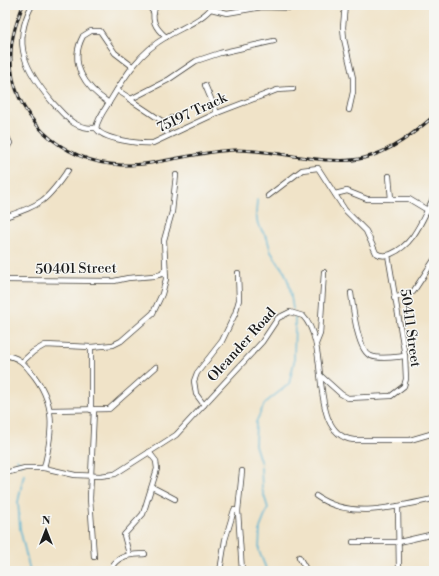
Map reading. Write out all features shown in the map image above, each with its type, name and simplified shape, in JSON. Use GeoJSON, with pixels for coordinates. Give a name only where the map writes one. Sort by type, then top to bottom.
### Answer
{"type":"FeatureCollection","features":[{"type":"Feature","properties":{"kind":"street","name":"75197 Track"},"geometry":{"type":"LineString","coordinates":[[32,5],[22,34],[24,58],[28,68],[37,83],[67,118],[82,128],[96,128],[102,134],[146,144],[162,140],[217,113],[277,90],[293,89]]}},
{"type":"Feature","properties":{"kind":"street"},"geometry":{"type":"LineString","coordinates":[[148,5],[154,13]]}},
{"type":"Feature","properties":{"kind":"street"},"geometry":{"type":"LineString","coordinates":[[156,5],[154,23],[158,31],[166,37]]}},
{"type":"Feature","properties":{"kind":"street"},"geometry":{"type":"LineString","coordinates":[[96,128],[97,123],[132,66],[152,46],[198,20],[212,7],[227,13],[262,7],[297,8],[311,5]]}},
{"type":"Feature","properties":{"kind":"street"},"geometry":{"type":"LineString","coordinates":[[345,5],[344,33],[353,78],[353,92],[349,110]]}},
{"type":"Feature","properties":{"kind":"street"},"geometry":{"type":"LineString","coordinates":[[109,103],[95,94],[87,84],[78,66],[76,54],[83,36],[91,31],[100,31],[115,53],[132,66]]}},
{"type":"Feature","properties":{"kind":"street"},"geometry":{"type":"LineString","coordinates":[[128,98],[131,99],[168,80],[196,61],[234,50],[274,41]]}},
{"type":"Feature","properties":{"kind":"street"},"geometry":{"type":"LineString","coordinates":[[206,85],[217,113]]}},
{"type":"Feature","properties":{"kind":"street"},"geometry":{"type":"LineString","coordinates":[[117,90],[165,123],[166,132]]}},
{"type":"Feature","properties":{"kind":"street"},"geometry":{"type":"LineString","coordinates":[[162,140],[172,118]]}},
{"type":"Feature","properties":{"kind":"street"},"geometry":{"type":"LineString","coordinates":[[5,133],[10,144],[5,151]]}},
{"type":"Feature","properties":{"kind":"street"},"geometry":{"type":"LineString","coordinates":[[268,196],[302,170],[317,168],[345,210],[366,231],[377,254],[388,255],[407,245],[414,236],[434,197]]}},
{"type":"Feature","properties":{"kind":"street"},"geometry":{"type":"LineString","coordinates":[[5,217],[32,207],[45,200],[68,170]]}},
{"type":"Feature","properties":{"kind":"street"},"geometry":{"type":"LineString","coordinates":[[22,362],[33,352],[45,345],[91,347],[119,343],[152,313],[162,294],[166,279],[164,240],[172,212],[176,175]]}},
{"type":"Feature","properties":{"kind":"street"},"geometry":{"type":"LineString","coordinates":[[389,176],[391,199]]}},
{"type":"Feature","properties":{"kind":"street"},"geometry":{"type":"LineString","coordinates":[[335,194],[347,191],[367,199],[413,200],[434,214]]}},
{"type":"Feature","properties":{"kind":"street","name":"50411 Street"},"geometry":{"type":"LineString","coordinates":[[321,376],[340,394],[348,398],[391,396],[404,386],[406,379],[405,356],[394,298],[388,255]]}},
{"type":"Feature","properties":{"kind":"street"},"geometry":{"type":"LineString","coordinates":[[394,298],[413,292],[434,260]]}},
{"type":"Feature","properties":{"kind":"street","name":"50401 Street"},"geometry":{"type":"LineString","coordinates":[[5,280],[114,281],[160,275],[163,273],[166,266]]}},
{"type":"Feature","properties":{"kind":"street"},"geometry":{"type":"LineString","coordinates":[[316,344],[320,334],[324,272]]}},
{"type":"Feature","properties":{"kind":"street"},"geometry":{"type":"LineString","coordinates":[[204,405],[196,394],[194,381],[197,373],[222,341],[235,314],[240,300],[238,273]]}},
{"type":"Feature","properties":{"kind":"street"},"geometry":{"type":"LineString","coordinates":[[351,293],[360,343],[364,351],[374,357],[405,356]]}},
{"type":"Feature","properties":{"kind":"street","name":"Oleander Road"},"geometry":{"type":"LineString","coordinates":[[5,473],[24,468],[44,468],[63,473],[91,476],[115,474],[176,435],[262,342],[281,315],[290,312],[298,313],[306,320],[316,344],[326,416],[331,426],[346,439],[410,440],[423,438],[434,433]]}},
{"type":"Feature","properties":{"kind":"street"},"geometry":{"type":"LineString","coordinates":[[91,347],[93,410],[91,476],[94,557]]}},
{"type":"Feature","properties":{"kind":"street"},"geometry":{"type":"LineString","coordinates":[[5,355],[22,362],[39,381],[44,391],[50,410],[51,434],[44,468]]}},
{"type":"Feature","properties":{"kind":"street"},"geometry":{"type":"LineString","coordinates":[[50,410],[106,410],[113,406],[156,367]]}},
{"type":"Feature","properties":{"kind":"street"},"geometry":{"type":"LineString","coordinates":[[129,554],[124,535],[143,514],[157,469],[156,462],[149,452]]}},
{"type":"Feature","properties":{"kind":"street"},"geometry":{"type":"LineString","coordinates":[[220,571],[225,540],[236,510],[242,471]]}},
{"type":"Feature","properties":{"kind":"street"},"geometry":{"type":"LineString","coordinates":[[152,488],[175,499]]}},
{"type":"Feature","properties":{"kind":"street"},"geometry":{"type":"LineString","coordinates":[[316,496],[330,505],[344,509],[367,509],[398,506],[434,499]]}},
{"type":"Feature","properties":{"kind":"street"},"geometry":{"type":"LineString","coordinates":[[398,506],[399,571]]}},
{"type":"Feature","properties":{"kind":"street"},"geometry":{"type":"LineString","coordinates":[[236,510],[242,571]]}},
{"type":"Feature","properties":{"kind":"street"},"geometry":{"type":"LineString","coordinates":[[353,542],[399,542],[434,534]]}},
{"type":"Feature","properties":{"kind":"street"},"geometry":{"type":"LineString","coordinates":[[112,571],[115,562],[129,554],[145,554]]}},
{"type":"Feature","properties":{"kind":"street"},"geometry":{"type":"LineString","coordinates":[[299,557],[308,571]]}},
{"type":"Feature","properties":{"kind":"waterway"},"geometry":{"type":"LineString","coordinates":[[257,200],[256,214],[258,225],[267,238],[271,252],[285,273],[289,284],[293,309]]}},
{"type":"Feature","properties":{"kind":"waterway"},"geometry":{"type":"LineString","coordinates":[[261,464],[255,445],[256,422],[265,403],[289,384],[294,362],[295,317]]}},
{"type":"Feature","properties":{"kind":"waterway"},"geometry":{"type":"LineString","coordinates":[[17,459],[21,465]]}},
{"type":"Feature","properties":{"kind":"waterway"},"geometry":{"type":"LineString","coordinates":[[261,467],[262,489],[268,508],[260,528],[259,551],[267,571]]}},
{"type":"Feature","properties":{"kind":"waterway"},"geometry":{"type":"LineString","coordinates":[[24,474],[18,502],[20,529],[30,571]]}},
{"type":"Feature","properties":{"kind":"railway"},"geometry":{"type":"LineString","coordinates":[[23,5],[15,29],[11,48],[13,77],[19,97],[29,116],[43,132],[60,145],[79,155],[99,162],[135,165],[206,153],[235,150],[250,150],[318,159],[350,160],[364,158],[384,151],[402,141],[434,116]]}}]}
